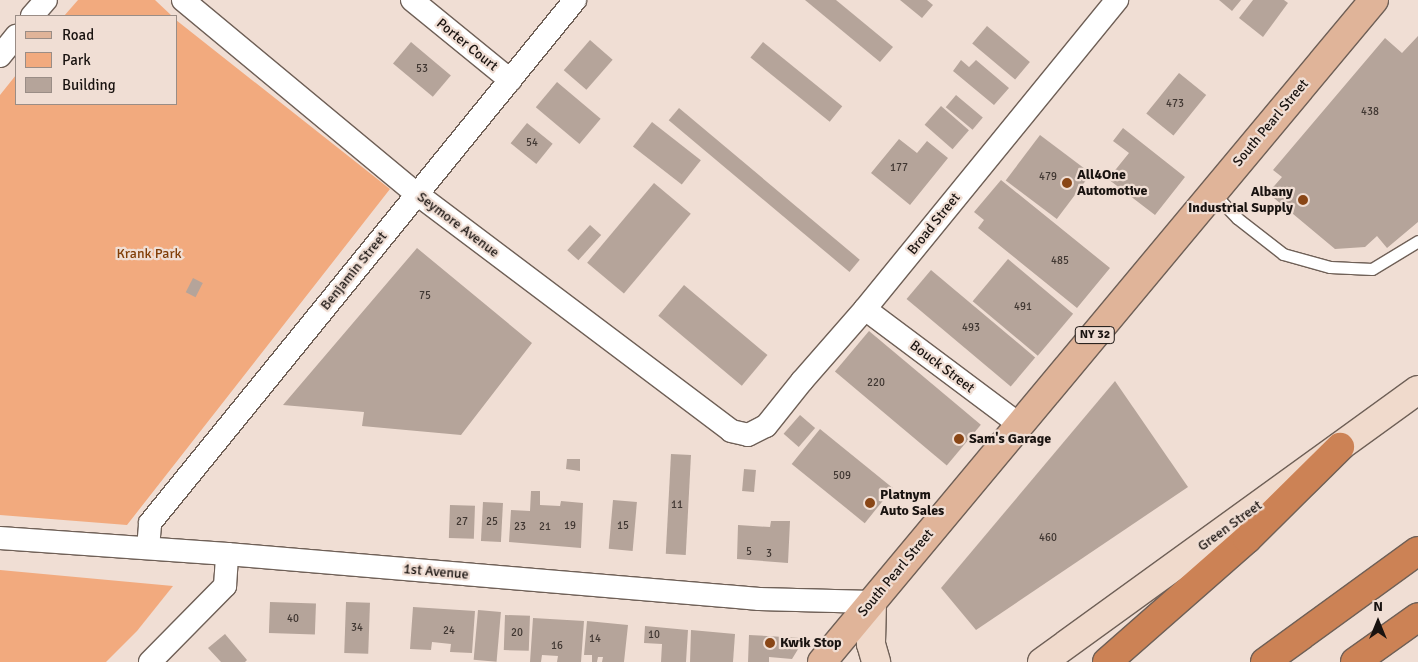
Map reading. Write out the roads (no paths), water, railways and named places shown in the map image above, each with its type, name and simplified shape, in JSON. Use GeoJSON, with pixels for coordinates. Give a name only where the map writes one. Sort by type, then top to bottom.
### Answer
{"type":"FeatureCollection","features":[{"type":"Feature","properties":{"kind":"highway"},"geometry":{"type":"LineString","coordinates":[[1107,662],[1247,539],[1340,447]]}},
{"type":"Feature","properties":{"kind":"highway"},"geometry":{"type":"LineString","coordinates":[[1265,662],[1418,552]]}},
{"type":"Feature","properties":{"kind":"highway"},"geometry":{"type":"LineString","coordinates":[[1355,662],[1418,617]]}},
{"type":"Feature","properties":{"kind":"main road","name":"South Pearl Street"},"geometry":{"type":"LineString","coordinates":[[822,662],[1213,193],[1366,3]]}},
{"type":"Feature","properties":{"kind":"main road","name":"Green Street"},"geometry":{"type":"LineString","coordinates":[[1042,662],[1418,390]]}},
{"type":"Feature","properties":{"kind":"main road"},"geometry":{"type":"LineString","coordinates":[[872,602],[871,644],[876,662]]}},
{"type":"Feature","properties":{"kind":"street"},"geometry":{"type":"LineString","coordinates":[[33,15],[46,0]]}},
{"type":"Feature","properties":{"kind":"street","name":"Benjamin Street"},"geometry":{"type":"LineString","coordinates":[[148,548],[150,523],[575,0]]}},
{"type":"Feature","properties":{"kind":"street","name":"Broad Street"},"geometry":{"type":"LineString","coordinates":[[743,434],[748,435],[766,426],[802,381],[865,309],[1117,0]]}},
{"type":"Feature","properties":{"kind":"street","name":"Seymore Avenue"},"geometry":{"type":"LineString","coordinates":[[186,1],[417,194],[731,431],[743,434]]}},
{"type":"Feature","properties":{"kind":"street","name":"Porter Court"},"geometry":{"type":"LineString","coordinates":[[422,3],[510,80]]}},
{"type":"Feature","properties":{"kind":"street"},"geometry":{"type":"LineString","coordinates":[[0,56],[15,37]]}},
{"type":"Feature","properties":{"kind":"street","name":"Bouck Street"},"geometry":{"type":"LineString","coordinates":[[865,309],[1020,425]]}},
{"type":"Feature","properties":{"kind":"street","name":"1st Avenue"},"geometry":{"type":"LineString","coordinates":[[0,538],[227,554],[759,599],[872,602]]}},
{"type":"Feature","properties":{"kind":"street"},"geometry":{"type":"LineString","coordinates":[[150,662],[225,586],[227,554]]}},
{"type":"Feature","properties":{"kind":"lane"},"geometry":{"type":"LineString","coordinates":[[1213,193],[1237,218],[1283,254],[1330,267],[1372,269],[1418,241]]}},
{"type":"Feature","properties":{"kind":"place","name":"All4One Automotive"},"geometry":{"type":"Point","coordinates":[1067,183]}},
{"type":"Feature","properties":{"kind":"place","name":"Albany Industrial Supply"},"geometry":{"type":"Point","coordinates":[1303,200]}},
{"type":"Feature","properties":{"kind":"place","name":"Sam's Garage"},"geometry":{"type":"Point","coordinates":[959,439]}},
{"type":"Feature","properties":{"kind":"place","name":"Platnym Auto Sales"},"geometry":{"type":"Point","coordinates":[870,503]}},
{"type":"Feature","properties":{"kind":"place","name":"Kwik Stop"},"geometry":{"type":"Point","coordinates":[770,643]}},
{"type":"Feature","properties":{"kind":"park label","name":"Krank Park"},"geometry":{"type":"Point","coordinates":[149,254]}}]}
